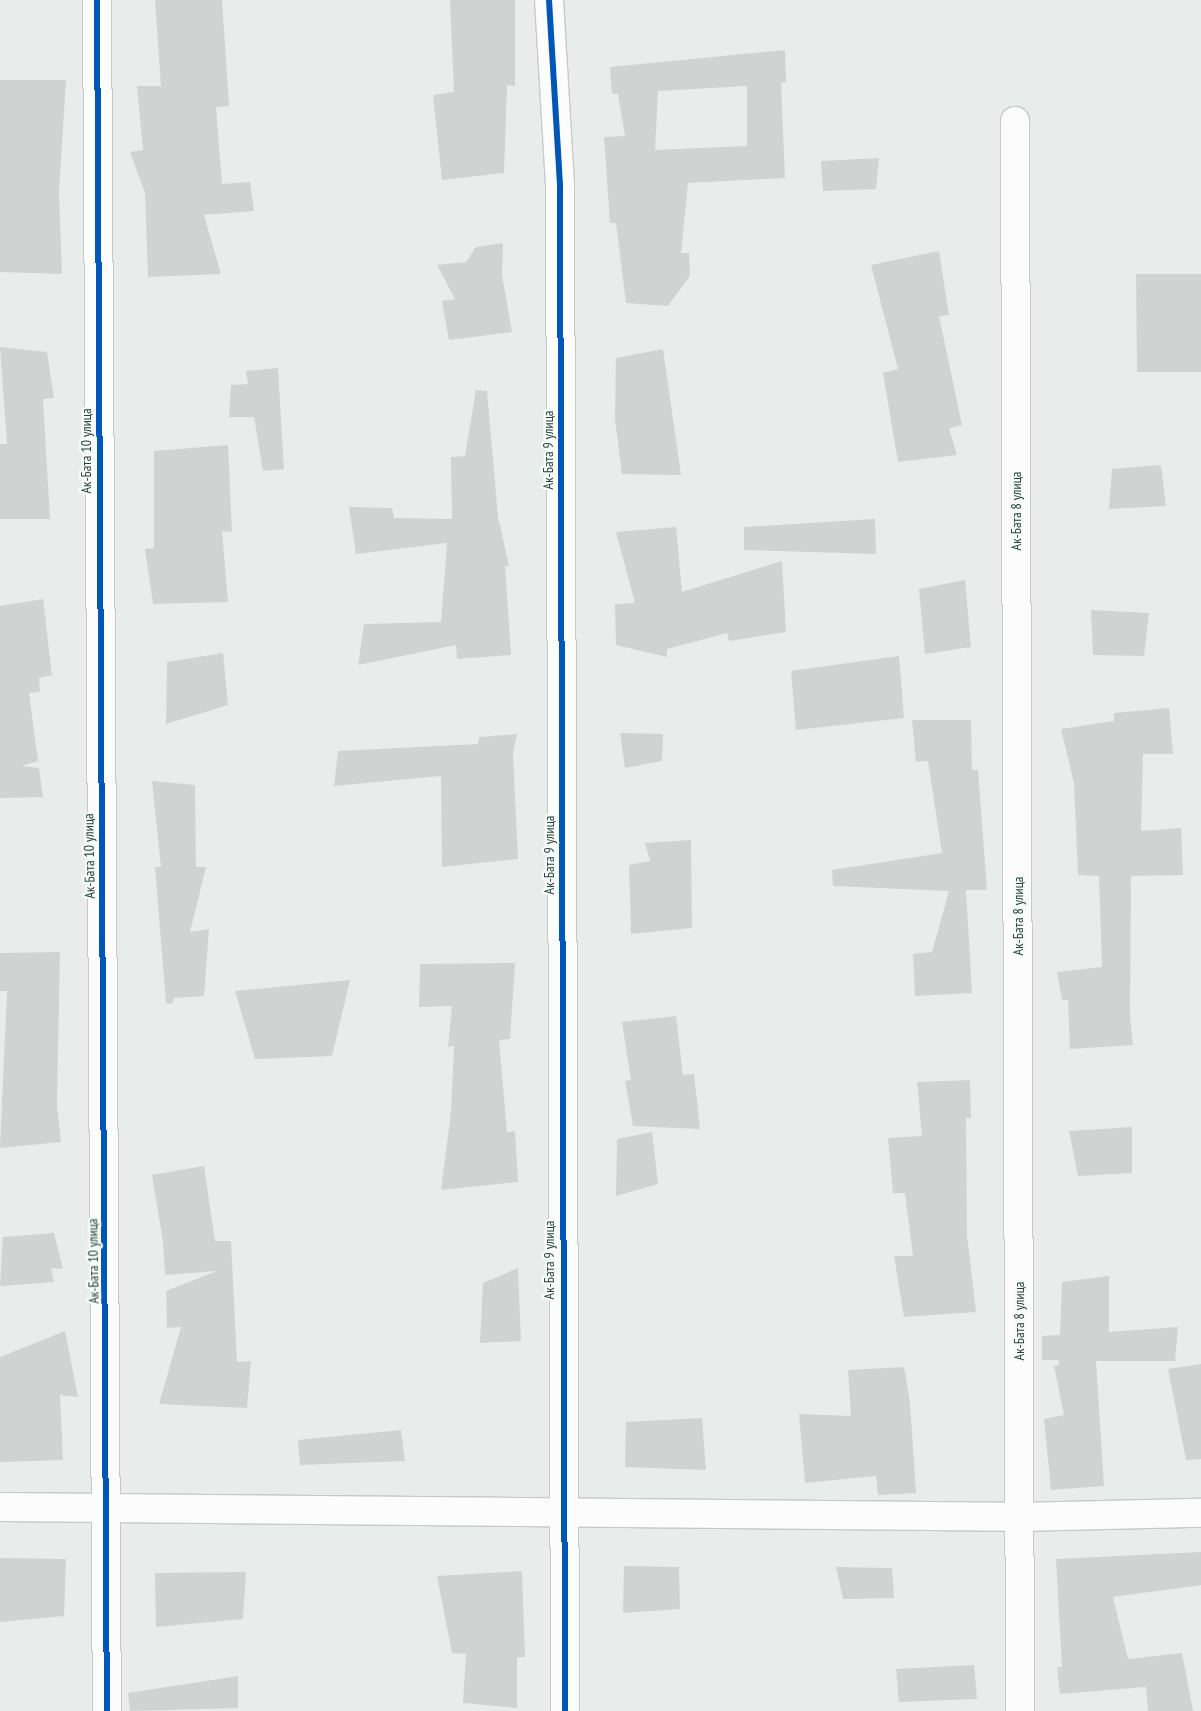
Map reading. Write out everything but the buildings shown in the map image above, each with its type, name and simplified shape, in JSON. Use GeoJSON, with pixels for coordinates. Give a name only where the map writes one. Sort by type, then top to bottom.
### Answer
{"type":"FeatureCollection","features":[{"type":"Feature","properties":{"kind":"street","name":"Ак-Бата 10 улица"},"geometry":{"type":"LineString","coordinates":[[97,0],[108,1508],[107,1711]]}},
{"type":"Feature","properties":{"kind":"street","name":"Ак-Бата 9 улица"},"geometry":{"type":"LineString","coordinates":[[549,0],[560,184],[562,1514],[565,1711]]}},
{"type":"Feature","properties":{"kind":"street","name":"Ак-Бата 8 улица"},"geometry":{"type":"LineString","coordinates":[[1015,121],[1020,1711]]}},
{"type":"Feature","properties":{"kind":"street"},"geometry":{"type":"LineString","coordinates":[[0,1507],[1020,1518],[1201,1513]]}},
{"type":"Feature","properties":{"kind":"cycle path"},"geometry":{"type":"LineString","coordinates":[[97,0],[107,1711]]}},
{"type":"Feature","properties":{"kind":"cycle path"},"geometry":{"type":"LineString","coordinates":[[549,0],[560,184],[565,1711]]}}]}
